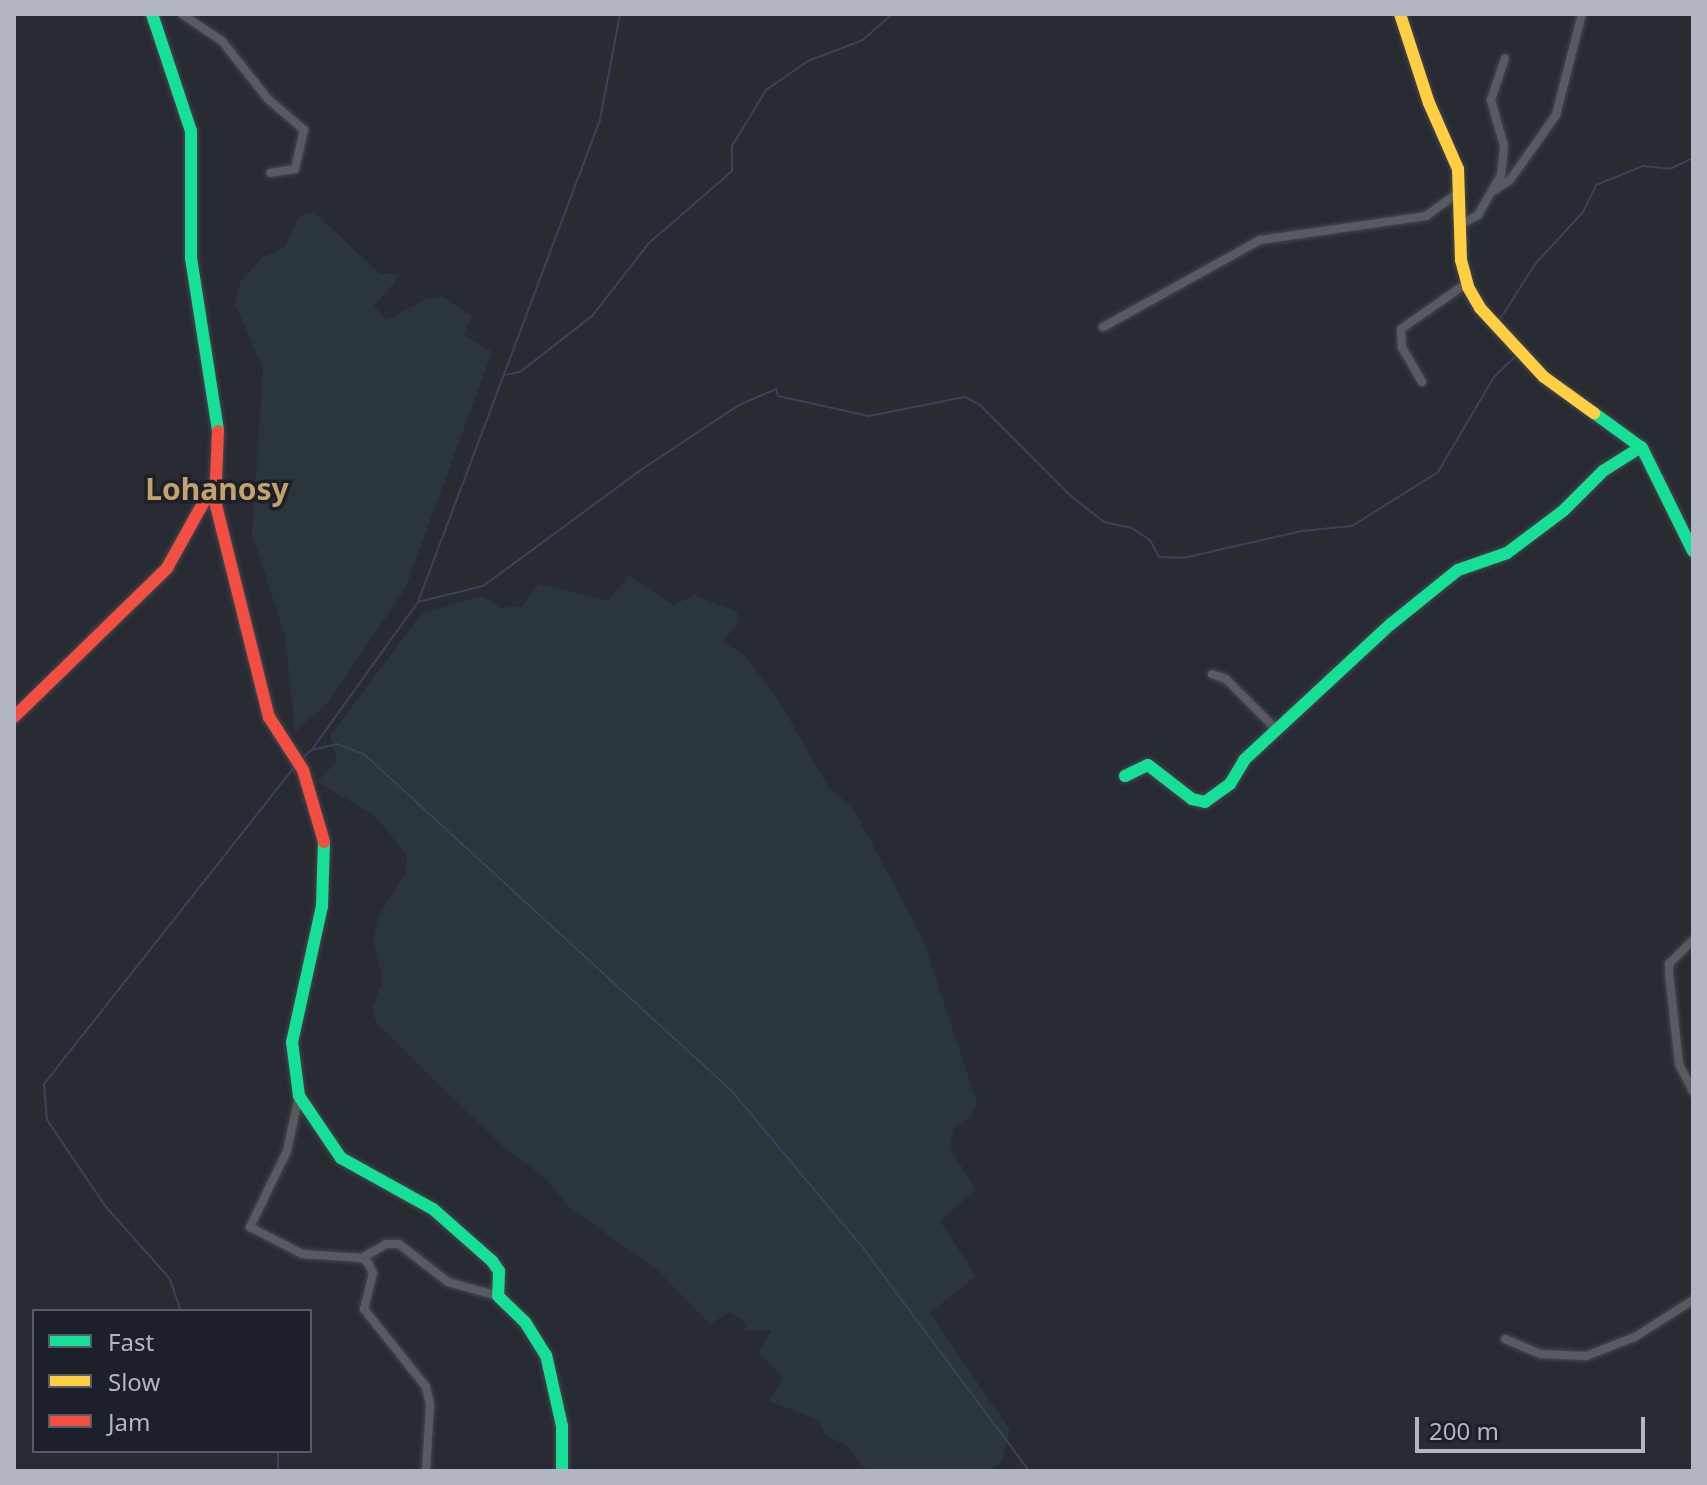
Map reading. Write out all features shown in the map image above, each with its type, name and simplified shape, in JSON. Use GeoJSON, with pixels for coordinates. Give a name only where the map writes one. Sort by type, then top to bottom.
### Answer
{"type":"FeatureCollection","features":[{"type":"Feature","properties":{"kind":"street"},"geometry":{"type":"LineString","coordinates":[[14,717],[167,568],[212,489],[219,435],[191,258],[191,131],[152,14]]}},
{"type":"Feature","properties":{"kind":"street"},"geometry":{"type":"LineString","coordinates":[[182,14],[222,41],[268,99],[304,130],[295,169],[270,173]]}},
{"type":"Feature","properties":{"kind":"street"},"geometry":{"type":"LineString","coordinates":[[1400,14],[1432,112],[1458,169],[1460,225],[1467,283],[1495,322],[1561,392],[1641,447],[1693,551]]}},
{"type":"Feature","properties":{"kind":"street"},"geometry":{"type":"LineString","coordinates":[[1460,225],[1476,216],[1495,190],[1510,180],[1556,115],[1582,14]]}},
{"type":"Feature","properties":{"kind":"street"},"geometry":{"type":"LineString","coordinates":[[1495,190],[1504,146],[1491,100],[1505,58]]}},
{"type":"Feature","properties":{"kind":"street"},"geometry":{"type":"LineString","coordinates":[[1103,327],[1260,240],[1426,216],[1458,193]]}},
{"type":"Feature","properties":{"kind":"street"},"geometry":{"type":"LineString","coordinates":[[1422,382],[1402,348],[1401,329],[1467,283]]}},
{"type":"Feature","properties":{"kind":"street"},"geometry":{"type":"LineString","coordinates":[[1125,776],[1148,765],[1192,799],[1205,802],[1230,784],[1245,759],[1370,643],[1458,570],[1507,553],[1563,511],[1603,471],[1641,447]]}},
{"type":"Feature","properties":{"kind":"street"},"geometry":{"type":"LineString","coordinates":[[212,489],[221,509],[232,579],[269,717],[291,757],[303,770],[327,858],[322,906],[292,1042],[299,1096],[287,1151],[250,1227],[302,1254],[362,1258],[386,1244],[399,1244],[448,1282],[498,1296],[525,1322],[546,1355],[562,1426],[562,1471]]}},
{"type":"Feature","properties":{"kind":"street"},"geometry":{"type":"LineString","coordinates":[[1212,674],[1226,679],[1277,730]]}},
{"type":"Feature","properties":{"kind":"street"},"geometry":{"type":"LineString","coordinates":[[1693,940],[1669,964],[1679,1064],[1693,1092]]}},
{"type":"Feature","properties":{"kind":"street"},"geometry":{"type":"LineString","coordinates":[[299,1096],[341,1158],[433,1209],[492,1261],[499,1271],[498,1296]]}},
{"type":"Feature","properties":{"kind":"street"},"geometry":{"type":"LineString","coordinates":[[362,1258],[373,1273],[364,1309],[426,1387],[430,1405],[426,1471]]}},
{"type":"Feature","properties":{"kind":"street"},"geometry":{"type":"LineString","coordinates":[[1505,1339],[1541,1354],[1586,1356],[1635,1337],[1693,1300]]}},
{"type":"Feature","properties":{"kind":"shaded area"},"geometry":{"type":"Polygon","coordinates":[[[314,212],[379,273],[401,275],[374,306],[386,320],[427,299],[442,297],[472,316],[464,335],[492,352],[405,589],[327,704],[295,732],[285,636],[252,534],[263,369],[235,304],[240,282],[262,258],[285,247],[299,216],[314,212]]]}},
{"type":"Feature","properties":{"kind":"shaded area"},"geometry":{"type":"Polygon","coordinates":[[[629,576],[674,605],[694,595],[738,612],[737,625],[723,641],[746,657],[779,701],[829,788],[853,808],[923,939],[977,1103],[971,1117],[954,1128],[950,1148],[976,1190],[940,1221],[976,1276],[930,1313],[1010,1430],[1001,1462],[989,1471],[867,1471],[847,1446],[826,1435],[819,1420],[769,1401],[783,1378],[759,1353],[771,1330],[745,1331],[746,1323],[729,1312],[710,1324],[658,1271],[569,1207],[544,1177],[504,1148],[377,1024],[372,1010],[383,979],[373,940],[379,915],[406,873],[407,855],[374,815],[317,782],[337,761],[330,736],[422,613],[483,596],[500,608],[522,606],[539,584],[607,601],[629,576]]]}},
{"type":"Feature","properties":{"kind":"waterway"},"geometry":{"type":"LineString","coordinates":[[313,748],[418,602],[600,120],[620,14]]}},
{"type":"Feature","properties":{"kind":"waterway"},"geometry":{"type":"LineString","coordinates":[[504,375],[520,372],[592,316],[649,243],[732,171],[732,146],[766,90],[808,61],[863,40],[892,14]]}},
{"type":"Feature","properties":{"kind":"waterway"},"geometry":{"type":"LineString","coordinates":[[1500,319],[1536,263],[1583,212],[1596,185],[1643,166],[1670,169],[1693,158]]}},
{"type":"Feature","properties":{"kind":"waterway"},"geometry":{"type":"LineString","coordinates":[[418,602],[483,586],[642,469],[739,405],[776,389],[778,396],[869,416],[965,397],[980,405],[1071,496],[1104,522],[1132,528],[1150,540],[1159,557],[1183,558],[1302,531],[1352,526],[1438,472],[1494,377],[1517,355]]}},
{"type":"Feature","properties":{"kind":"waterway"},"geometry":{"type":"LineString","coordinates":[[301,760],[311,750],[337,744],[365,755],[731,1090],[863,1248],[1029,1471]]}},
{"type":"Feature","properties":{"kind":"waterway"},"geometry":{"type":"LineString","coordinates":[[180,1309],[170,1279],[106,1207],[47,1120],[44,1084],[294,767]]}},
{"type":"Feature","properties":{"kind":"waterway"},"geometry":{"type":"LineString","coordinates":[[278,1453],[278,1471]]}},
{"type":"Feature","properties":{"kind":"traffic: fast"},"geometry":{"type":"LineString","coordinates":[[152,14],[191,131],[191,258],[218,431]]}},
{"type":"Feature","properties":{"kind":"traffic: fast"},"geometry":{"type":"LineString","coordinates":[[1594,413],[1642,448],[1693,551]]}},
{"type":"Feature","properties":{"kind":"traffic: fast"},"geometry":{"type":"LineString","coordinates":[[1125,776],[1148,765],[1192,799],[1205,802],[1230,784],[1245,759],[1391,624],[1458,570],[1507,553],[1563,511],[1603,471],[1641,447]]}},
{"type":"Feature","properties":{"kind":"traffic: fast"},"geometry":{"type":"LineString","coordinates":[[324,842],[322,906],[292,1042],[299,1096],[341,1158],[433,1209],[492,1261],[499,1271],[498,1296],[525,1322],[546,1355],[562,1426],[562,1471]]}},
{"type":"Feature","properties":{"kind":"traffic: slow"},"geometry":{"type":"LineString","coordinates":[[1400,14],[1429,103],[1458,169],[1461,260],[1468,287],[1480,308],[1544,377],[1594,413]]}},
{"type":"Feature","properties":{"kind":"traffic: jam"},"geometry":{"type":"LineString","coordinates":[[14,717],[167,568],[216,480],[218,431]]}},
{"type":"Feature","properties":{"kind":"traffic: jam"},"geometry":{"type":"LineString","coordinates":[[212,489],[269,717],[303,770],[324,842]]}},
{"type":"Feature","properties":{"kind":"district","name":"Lohanosy"},"geometry":{"type":"Point","coordinates":[217,489]}}]}
